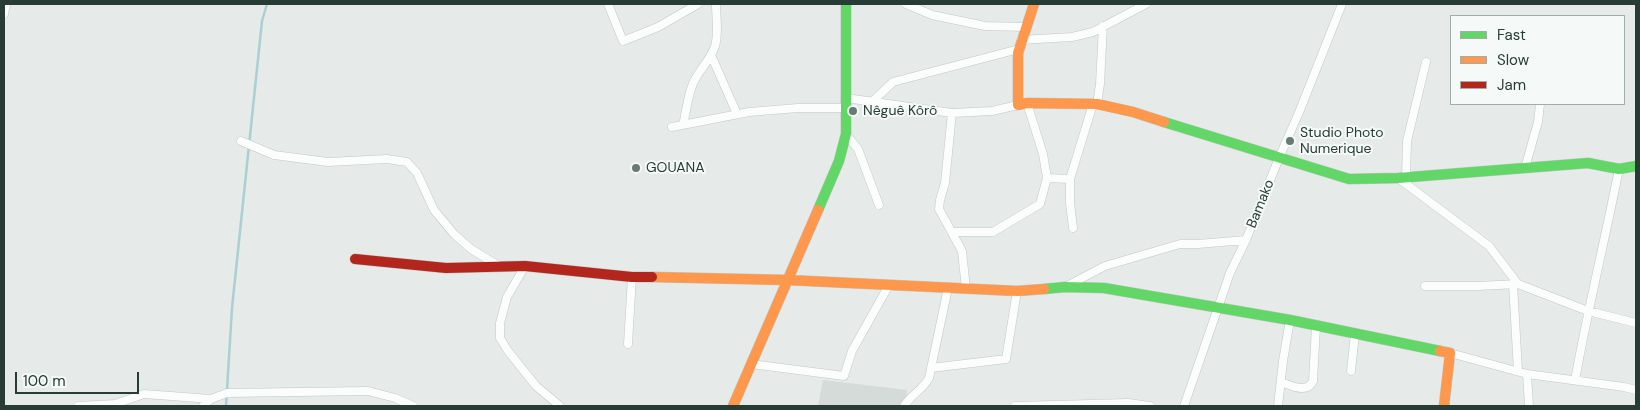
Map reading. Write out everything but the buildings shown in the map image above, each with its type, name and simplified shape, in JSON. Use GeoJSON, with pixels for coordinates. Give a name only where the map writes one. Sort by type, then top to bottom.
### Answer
{"type":"FeatureCollection","features":[{"type":"Feature","properties":{"kind":"street"},"geometry":{"type":"LineString","coordinates":[[4,14],[6,4]]}},
{"type":"Feature","properties":{"kind":"street"},"geometry":{"type":"LineString","coordinates":[[608,4],[623,41],[658,27],[698,4]]}},
{"type":"Feature","properties":{"kind":"street"},"geometry":{"type":"LineString","coordinates":[[684,125],[690,93],[696,77],[711,55],[714,47],[717,31],[716,4]]}},
{"type":"Feature","properties":{"kind":"street"},"geometry":{"type":"LineString","coordinates":[[733,406],[839,161],[846,134],[846,4]]}},
{"type":"Feature","properties":{"kind":"street"},"geometry":{"type":"LineString","coordinates":[[906,4],[932,15],[985,26],[1026,27]]}},
{"type":"Feature","properties":{"kind":"street"},"geometry":{"type":"LineString","coordinates":[[952,232],[993,232],[1040,204],[1047,178],[1043,154],[1022,104],[1020,44],[1034,4]]}},
{"type":"Feature","properties":{"kind":"street"},"geometry":{"type":"LineString","coordinates":[[873,101],[893,82],[1020,44],[1072,37],[1092,32],[1146,4]]}},
{"type":"Feature","properties":{"kind":"street","name":"Bamako"},"geometry":{"type":"LineString","coordinates":[[1184,406],[1230,273],[1246,240],[1342,4]]}},
{"type":"Feature","properties":{"kind":"street"},"geometry":{"type":"LineString","coordinates":[[1073,228],[1070,179],[1100,84],[1103,26]]}},
{"type":"Feature","properties":{"kind":"street"},"geometry":{"type":"LineString","coordinates":[[711,55],[737,114]]}},
{"type":"Feature","properties":{"kind":"street"},"geometry":{"type":"LineString","coordinates":[[1402,178],[1407,141],[1426,62]]}},
{"type":"Feature","properties":{"kind":"street"},"geometry":{"type":"LineString","coordinates":[[672,127],[749,112],[873,101],[952,113],[992,111],[1022,104],[1095,104],[1134,112],[1349,179],[1402,178],[1588,163],[1620,169],[1636,166]]}},
{"type":"Feature","properties":{"kind":"street"},"geometry":{"type":"LineString","coordinates":[[1526,168],[1538,122],[1540,105]]}},
{"type":"Feature","properties":{"kind":"street"},"geometry":{"type":"LineString","coordinates":[[952,113],[945,184],[939,209],[962,251],[966,289]]}},
{"type":"Feature","properties":{"kind":"street"},"geometry":{"type":"LineString","coordinates":[[846,134],[858,149],[879,205]]}},
{"type":"Feature","properties":{"kind":"street"},"geometry":{"type":"LineString","coordinates":[[241,141],[274,156],[328,162],[387,158],[407,162],[417,173],[434,210],[454,234],[471,249],[500,267]]}},
{"type":"Feature","properties":{"kind":"street"},"geometry":{"type":"LineString","coordinates":[[1575,380],[1588,311],[1620,169]]}},
{"type":"Feature","properties":{"kind":"street"},"geometry":{"type":"LineString","coordinates":[[1047,178],[1070,179]]}},
{"type":"Feature","properties":{"kind":"street"},"geometry":{"type":"LineString","coordinates":[[1402,178],[1489,246],[1516,284],[1518,371]]}},
{"type":"Feature","properties":{"kind":"street"},"geometry":{"type":"LineString","coordinates":[[1065,287],[1104,266],[1180,244],[1246,240]]}},
{"type":"Feature","properties":{"kind":"street"},"geometry":{"type":"LineString","coordinates":[[356,259],[446,268],[524,266],[632,277],[787,280],[966,289],[1104,288],[1290,320],[1450,353],[1528,374],[1636,390]]}},
{"type":"Feature","properties":{"kind":"street"},"geometry":{"type":"LineString","coordinates":[[524,266],[507,297],[500,323],[500,338],[536,386],[560,406]]}},
{"type":"Feature","properties":{"kind":"street"},"geometry":{"type":"LineString","coordinates":[[628,344],[632,277]]}},
{"type":"Feature","properties":{"kind":"street"},"geometry":{"type":"LineString","coordinates":[[1425,286],[1516,284],[1588,311],[1636,323]]}},
{"type":"Feature","properties":{"kind":"street"},"geometry":{"type":"LineString","coordinates":[[751,364],[844,376],[852,351],[889,285]]}},
{"type":"Feature","properties":{"kind":"street"},"geometry":{"type":"LineString","coordinates":[[904,406],[909,398],[926,386],[932,368],[948,288]]}},
{"type":"Feature","properties":{"kind":"street"},"geometry":{"type":"LineString","coordinates":[[932,368],[1006,360],[1017,290]]}},
{"type":"Feature","properties":{"kind":"street"},"geometry":{"type":"LineString","coordinates":[[1278,406],[1290,320]]}},
{"type":"Feature","properties":{"kind":"street"},"geometry":{"type":"LineString","coordinates":[[1281,382],[1306,389],[1310,386],[1316,326]]}},
{"type":"Feature","properties":{"kind":"street"},"geometry":{"type":"LineString","coordinates":[[1351,371],[1355,334]]}},
{"type":"Feature","properties":{"kind":"street"},"geometry":{"type":"LineString","coordinates":[[1444,406],[1450,353]]}},
{"type":"Feature","properties":{"kind":"street"},"geometry":{"type":"LineString","coordinates":[[1528,374],[1529,406]]}},
{"type":"Feature","properties":{"kind":"street"},"geometry":{"type":"LineString","coordinates":[[203,406],[211,399],[226,393],[368,392],[395,398],[413,406]]}},
{"type":"Feature","properties":{"kind":"street"},"geometry":{"type":"LineString","coordinates":[[78,406],[115,404],[144,394],[211,399]]}},
{"type":"Feature","properties":{"kind":"street"},"geometry":{"type":"LineString","coordinates":[[1014,406],[1128,403],[1150,406]]}},
{"type":"Feature","properties":{"kind":"shaded area"},"geometry":{"type":"Polygon","coordinates":[[[823,380],[907,390],[905,406],[818,406],[823,380]]]}},
{"type":"Feature","properties":{"kind":"waterway"},"geometry":{"type":"LineString","coordinates":[[226,406],[232,308],[262,21],[267,4]]}},
{"type":"Feature","properties":{"kind":"traffic: fast"},"geometry":{"type":"LineString","coordinates":[[818,210],[839,161],[846,134],[846,4]]}},
{"type":"Feature","properties":{"kind":"traffic: fast"},"geometry":{"type":"LineString","coordinates":[[1164,122],[1349,179],[1398,178],[1588,163],[1619,169],[1636,166]]}},
{"type":"Feature","properties":{"kind":"traffic: fast"},"geometry":{"type":"LineString","coordinates":[[1044,289],[1065,287],[1104,288],[1290,320],[1440,351]]}},
{"type":"Feature","properties":{"kind":"traffic: slow"},"geometry":{"type":"LineString","coordinates":[[1034,4],[1018,53],[1018,105],[1027,103],[1097,104],[1133,112],[1164,122]]}},
{"type":"Feature","properties":{"kind":"traffic: slow"},"geometry":{"type":"LineString","coordinates":[[733,406],[818,210]]}},
{"type":"Feature","properties":{"kind":"traffic: slow"},"geometry":{"type":"LineString","coordinates":[[652,277],[787,280],[1017,291],[1044,289]]}},
{"type":"Feature","properties":{"kind":"traffic: slow"},"geometry":{"type":"LineString","coordinates":[[1440,351],[1450,353],[1444,406]]}},
{"type":"Feature","properties":{"kind":"traffic: jam"},"geometry":{"type":"LineString","coordinates":[[355,259],[446,268],[525,266],[632,277],[652,277]]}},
{"type":"Feature","properties":{"kind":"place","name":"Nêguê Kôrô"},"geometry":{"type":"Point","coordinates":[853,111]}},
{"type":"Feature","properties":{"kind":"place","name":"Studio Photo Numerique"},"geometry":{"type":"Point","coordinates":[1290,141]}},
{"type":"Feature","properties":{"kind":"place","name":"GOUANA"},"geometry":{"type":"Point","coordinates":[636,168]}}]}
